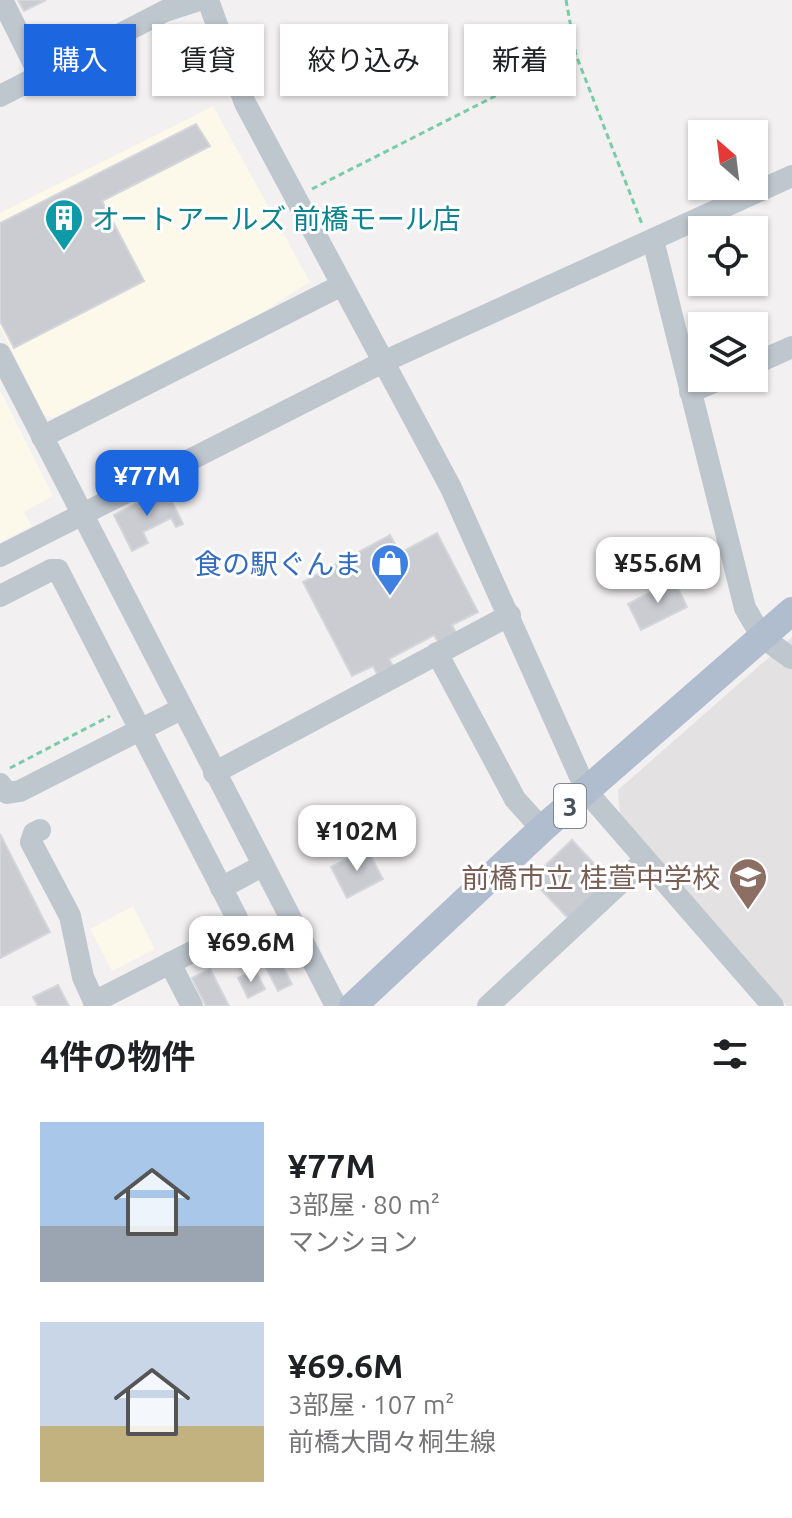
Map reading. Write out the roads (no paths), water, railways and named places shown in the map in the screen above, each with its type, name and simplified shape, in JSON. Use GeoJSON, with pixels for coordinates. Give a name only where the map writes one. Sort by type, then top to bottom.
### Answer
{"type":"FeatureCollection","features":[{"type":"Feature","properties":{"kind":"main road","name":"3"},"geometry":{"type":"LineString","coordinates":[[353,1006],[542,829],[792,611]]}},
{"type":"Feature","properties":{"kind":"street"},"geometry":{"type":"LineString","coordinates":[[2,0],[24,44]]}},
{"type":"Feature","properties":{"kind":"street"},"geometry":{"type":"LineString","coordinates":[[136,27],[173,8],[199,0]]}},
{"type":"Feature","properties":{"kind":"street"},"geometry":{"type":"LineString","coordinates":[[208,0],[240,93],[451,488],[587,792],[773,1006]]}},
{"type":"Feature","properties":{"kind":"street"},"geometry":{"type":"LineString","coordinates":[[0,96],[24,84]]}},
{"type":"Feature","properties":{"kind":"street"},"geometry":{"type":"LineString","coordinates":[[0,556],[383,362],[792,176]]}},
{"type":"Feature","properties":{"kind":"street"},"geometry":{"type":"LineString","coordinates":[[653,240],[688,384]]}},
{"type":"Feature","properties":{"kind":"street"},"geometry":{"type":"LineString","coordinates":[[42,437],[342,285]]}},
{"type":"Feature","properties":{"kind":"street"},"geometry":{"type":"LineString","coordinates":[[768,358],[792,347]]}},
{"type":"Feature","properties":{"kind":"street"},"geometry":{"type":"LineString","coordinates":[[0,354],[336,1006]]}},
{"type":"Feature","properties":{"kind":"street"},"geometry":{"type":"LineString","coordinates":[[690,392],[742,600],[762,637],[791,658]]}},
{"type":"Feature","properties":{"kind":"street"},"geometry":{"type":"LineString","coordinates":[[0,596],[51,570],[58,570],[237,918],[237,926],[95,1004],[83,977],[70,916],[31,842],[34,833],[40,830]]}},
{"type":"Feature","properties":{"kind":"street"},"geometry":{"type":"LineString","coordinates":[[214,773],[510,615]]}},
{"type":"Feature","properties":{"kind":"street"},"geometry":{"type":"LineString","coordinates":[[437,653],[515,799],[542,829]]}},
{"type":"Feature","properties":{"kind":"street"},"geometry":{"type":"LineString","coordinates":[[0,784],[7,793],[20,791],[181,709]]}},
{"type":"Feature","properties":{"kind":"street"},"geometry":{"type":"LineString","coordinates":[[488,1006],[645,860]]}},
{"type":"Feature","properties":{"kind":"street"},"geometry":{"type":"LineString","coordinates":[[221,888],[262,866]]}},
{"type":"Feature","properties":{"kind":"street"},"geometry":{"type":"LineString","coordinates":[[170,963],[192,1006]]}},
{"type":"Feature","properties":{"kind":"place","name":"オートアールズ 前橋モール店"},"geometry":{"type":"Point","coordinates":[64,252]}},
{"type":"Feature","properties":{"kind":"place","name":"食の駅ぐんま"},"geometry":{"type":"Point","coordinates":[390,597]}},
{"type":"Feature","properties":{"kind":"place","name":"前橋市立 桂萱中学校"},"geometry":{"type":"Point","coordinates":[748,911]}}]}
